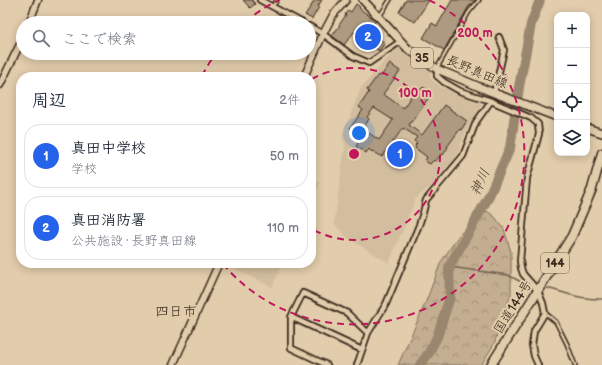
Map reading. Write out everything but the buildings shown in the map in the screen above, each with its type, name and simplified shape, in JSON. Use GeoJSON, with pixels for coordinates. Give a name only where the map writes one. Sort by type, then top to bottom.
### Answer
{"type":"FeatureCollection","features":[{"type":"Feature","properties":{"kind":"highway","name":"国道144号"},"geometry":{"type":"LineString","coordinates":[[491,365],[572,236],[592,189],[602,153]]}},
{"type":"Feature","properties":{"kind":"main road","name":"長野真田線"},"geometry":{"type":"LineString","coordinates":[[363,0],[408,49],[437,68],[456,78],[495,91],[554,116]]}},
{"type":"Feature","properties":{"kind":"main road"},"geometry":{"type":"LineString","coordinates":[[590,129],[602,133]]}},
{"type":"Feature","properties":{"kind":"street"},"geometry":{"type":"LineString","coordinates":[[32,16],[38,0]]}},
{"type":"Feature","properties":{"kind":"street"},"geometry":{"type":"LineString","coordinates":[[260,0],[289,16]]}},
{"type":"Feature","properties":{"kind":"street"},"geometry":{"type":"LineString","coordinates":[[316,50],[333,15],[346,0]]}},
{"type":"Feature","properties":{"kind":"street"},"geometry":{"type":"LineString","coordinates":[[316,30],[353,56],[369,63],[401,41]]}},
{"type":"Feature","properties":{"kind":"street"},"geometry":{"type":"LineString","coordinates":[[495,91],[504,50],[499,37]]}},
{"type":"Feature","properties":{"kind":"street"},"geometry":{"type":"LineString","coordinates":[[0,85],[16,52]]}},
{"type":"Feature","properties":{"kind":"street"},"geometry":{"type":"LineString","coordinates":[[306,72],[312,60]]}},
{"type":"Feature","properties":{"kind":"street"},"geometry":{"type":"LineString","coordinates":[[437,68],[437,76],[460,91],[491,101],[531,118],[538,124],[539,134],[527,178],[520,268],[523,274],[538,291],[543,302],[545,313],[534,331],[532,345],[534,356],[538,365]]}},
{"type":"Feature","properties":{"kind":"street"},"geometry":{"type":"LineString","coordinates":[[357,365],[368,333],[386,304],[419,225],[426,200],[463,156],[476,122],[491,101]]}},
{"type":"Feature","properties":{"kind":"street"},"geometry":{"type":"LineString","coordinates":[[173,365],[217,268]]}},
{"type":"Feature","properties":{"kind":"street"},"geometry":{"type":"LineString","coordinates":[[327,365],[291,348],[291,317],[303,293],[347,312],[368,333]]}},
{"type":"Feature","properties":{"kind":"street"},"geometry":{"type":"LineString","coordinates":[[291,317],[362,350]]}},
{"type":"Feature","properties":{"kind":"street"},"geometry":{"type":"LineString","coordinates":[[313,365],[315,359]]}},
{"type":"Feature","properties":{"kind":"lane"},"geometry":{"type":"LineString","coordinates":[[272,7],[277,0]]}},
{"type":"Feature","properties":{"kind":"lane"},"geometry":{"type":"LineString","coordinates":[[378,17],[390,0]]}},
{"type":"Feature","properties":{"kind":"lane"},"geometry":{"type":"LineString","coordinates":[[437,68],[469,12],[479,0]]}},
{"type":"Feature","properties":{"kind":"lane"},"geometry":{"type":"LineString","coordinates":[[545,313],[556,322],[576,365]]}},
{"type":"Feature","properties":{"kind":"shaded area"},"geometry":{"type":"Polygon","coordinates":[[[399,45],[431,69],[430,78],[441,87],[482,104],[466,131],[454,162],[430,187],[416,198],[389,263],[348,238],[334,224],[345,146],[342,136],[361,88],[399,45]]]}},
{"type":"Feature","properties":{"kind":"shaded area"},"geometry":{"type":"Polygon","coordinates":[[[316,181],[320,183],[316,192],[316,181]]]}},
{"type":"Feature","properties":{"kind":"shaded area"},"geometry":{"type":"Polygon","coordinates":[[[233,268],[281,268],[272,287],[233,268]]]}},
{"type":"Feature","properties":{"kind":"green space"},"geometry":{"type":"Polygon","coordinates":[[[487,211],[495,217],[504,229],[511,252],[511,294],[494,344],[481,365],[398,365],[425,304],[441,262],[459,235],[480,215],[487,211]]]}},
{"type":"Feature","properties":{"kind":"waterway","name":"神川"},"geometry":{"type":"LineString","coordinates":[[420,365],[437,337],[450,297],[449,267],[488,198],[510,148],[519,87],[531,24],[540,0]]}},
{"type":"Feature","properties":{"kind":"waterway"},"geometry":{"type":"LineString","coordinates":[[449,267],[508,275],[523,283]]}},
{"type":"Feature","properties":{"kind":"waterway"},"geometry":{"type":"LineString","coordinates":[[547,288],[581,297],[602,299]]}},
{"type":"Feature","properties":{"kind":"place","name":"真田消防署"},"geometry":{"type":"Point","coordinates":[368,37]}},
{"type":"Feature","properties":{"kind":"place","name":"真田中学校"},"geometry":{"type":"Point","coordinates":[400,154]}},
{"type":"Feature","properties":{"kind":"district","name":"四日市"},"geometry":{"type":"Point","coordinates":[176,311]}}]}
